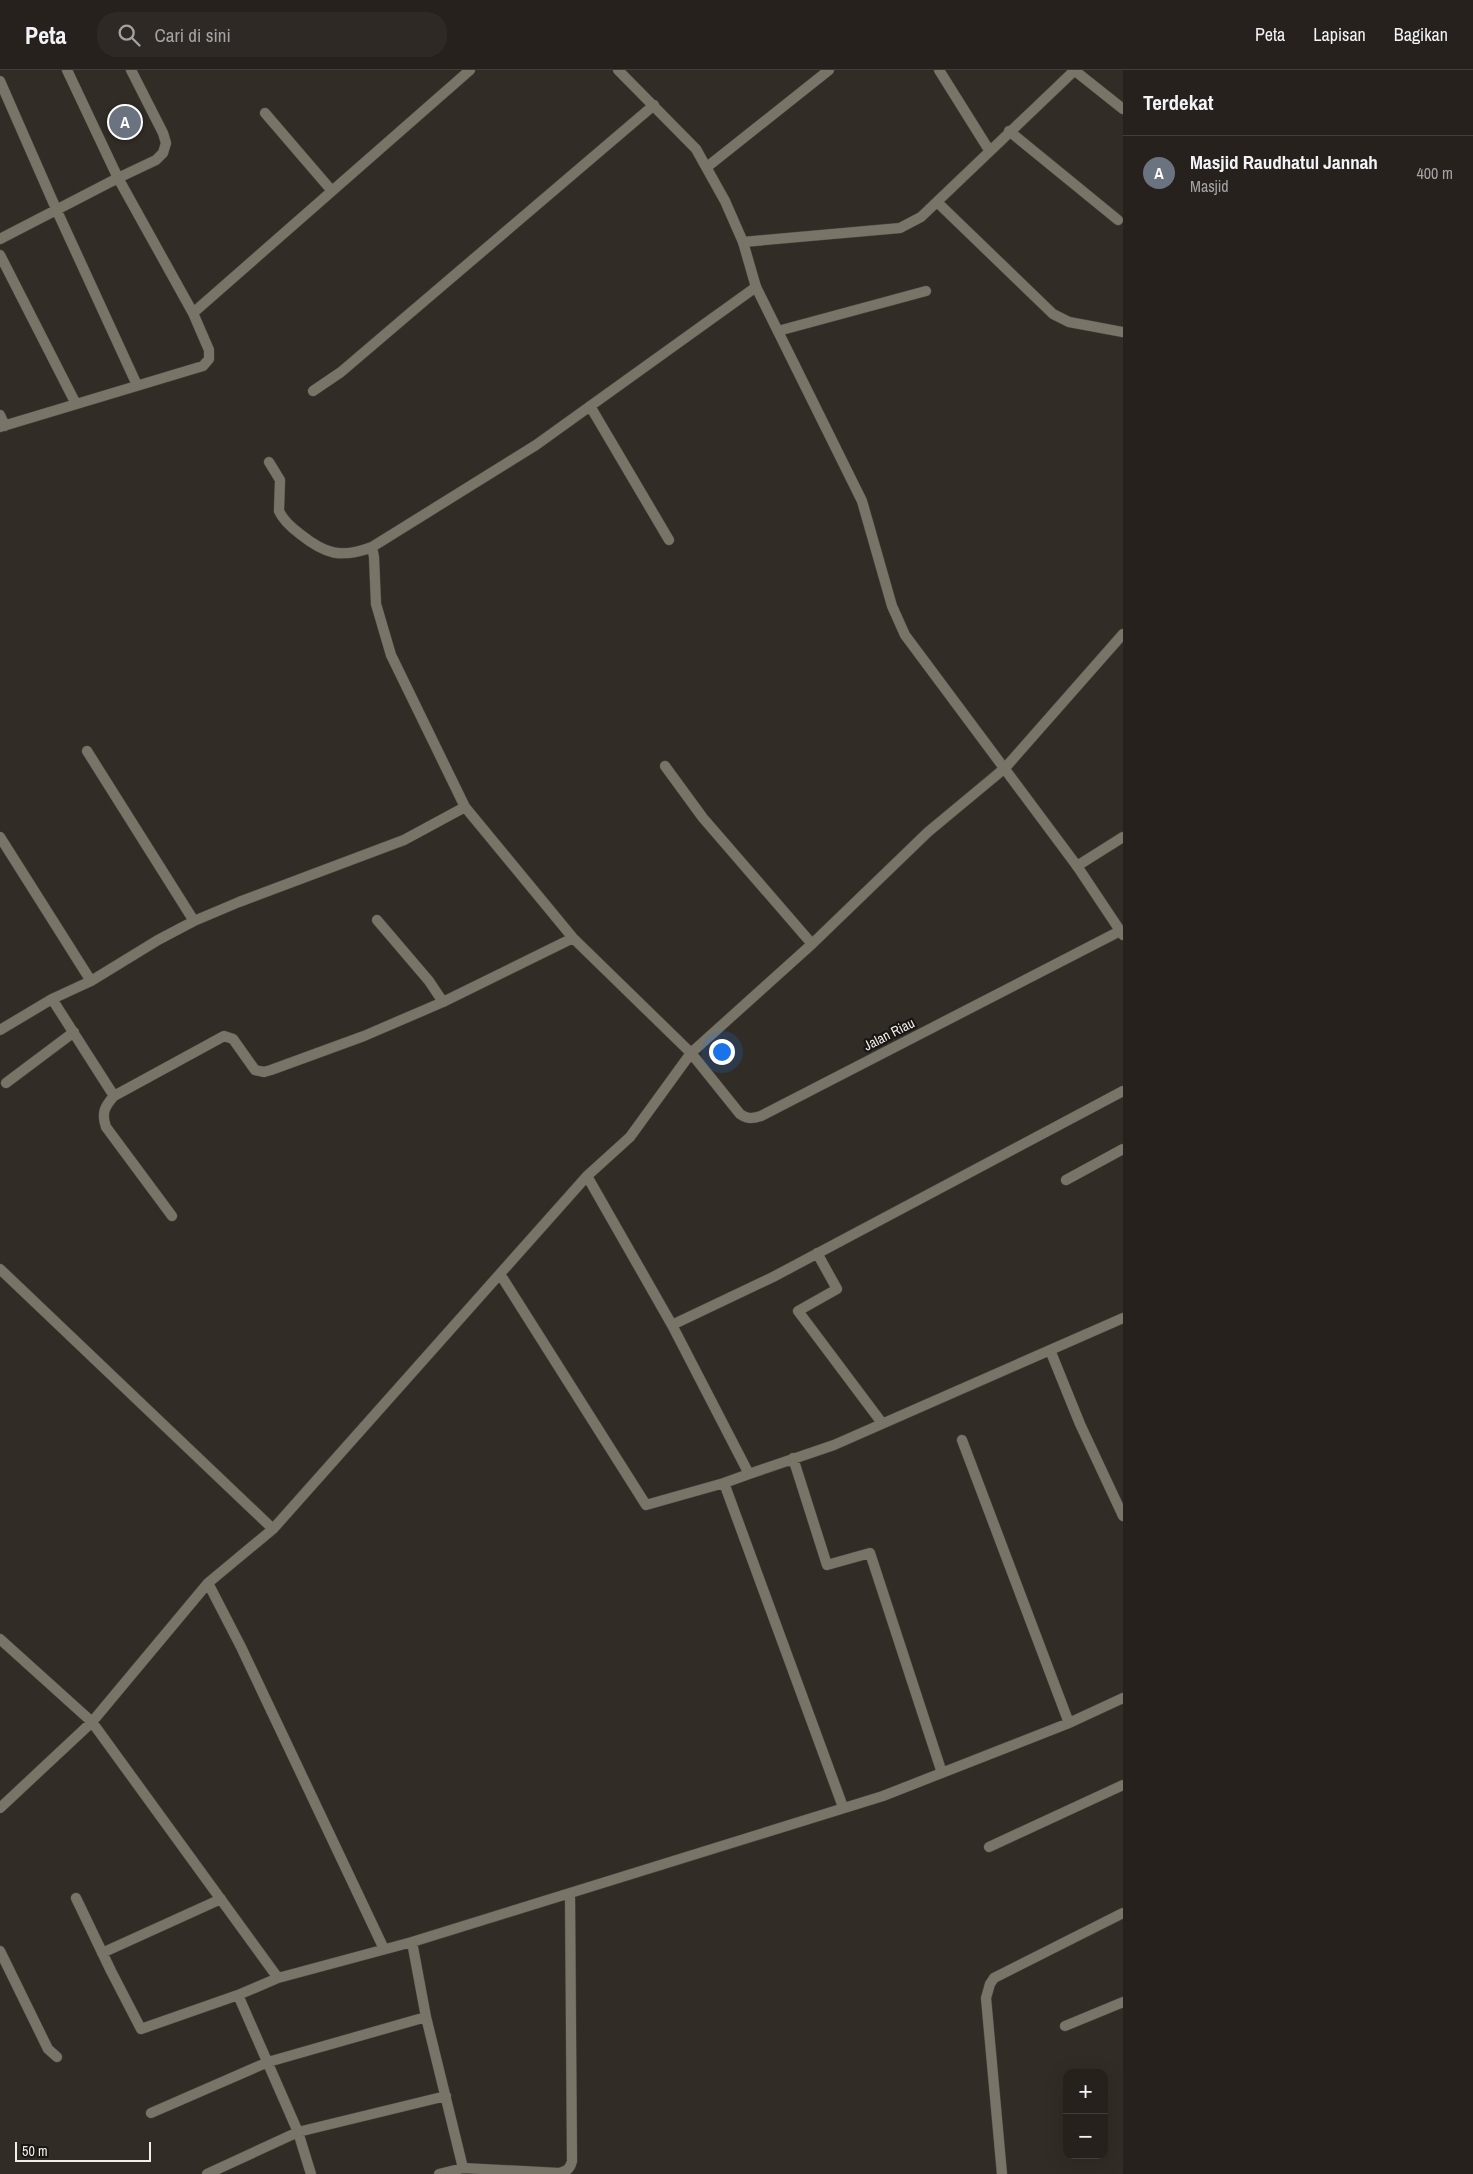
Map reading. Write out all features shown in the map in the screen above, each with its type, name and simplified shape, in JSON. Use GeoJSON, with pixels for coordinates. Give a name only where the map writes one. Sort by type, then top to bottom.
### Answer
{"type":"FeatureCollection","features":[{"type":"Feature","properties":{"kind":"street"},"geometry":{"type":"LineString","coordinates":[[0,415],[3,426],[203,366],[209,359],[209,350],[193,313],[118,178],[67,70]]}},
{"type":"Feature","properties":{"kind":"street"},"geometry":{"type":"LineString","coordinates":[[0,239],[156,160],[162,153],[166,143],[163,133],[131,70]]}},
{"type":"Feature","properties":{"kind":"street"},"geometry":{"type":"LineString","coordinates":[[193,313],[470,70]]}},
{"type":"Feature","properties":{"kind":"street"},"geometry":{"type":"LineString","coordinates":[[618,70],[696,149],[725,201],[743,242],[756,287],[862,501],[892,606],[905,635],[1077,866],[1122,933]]}},
{"type":"Feature","properties":{"kind":"street"},"geometry":{"type":"LineString","coordinates":[[706,167],[829,70]]}},
{"type":"Feature","properties":{"kind":"street"},"geometry":{"type":"LineString","coordinates":[[939,70],[989,150]]}},
{"type":"Feature","properties":{"kind":"street"},"geometry":{"type":"LineString","coordinates":[[743,242],[900,228],[921,217],[1074,70],[1123,109]]}},
{"type":"Feature","properties":{"kind":"street"},"geometry":{"type":"LineString","coordinates":[[0,81],[137,385]]}},
{"type":"Feature","properties":{"kind":"street"},"geometry":{"type":"LineString","coordinates":[[313,391],[341,372],[654,105]]}},
{"type":"Feature","properties":{"kind":"street"},"geometry":{"type":"LineString","coordinates":[[264,113],[332,192]]}},
{"type":"Feature","properties":{"kind":"street"},"geometry":{"type":"LineString","coordinates":[[1009,132],[1118,220]]}},
{"type":"Feature","properties":{"kind":"street"},"geometry":{"type":"LineString","coordinates":[[937,202],[1053,314],[1069,322],[1123,332]]}},
{"type":"Feature","properties":{"kind":"street"},"geometry":{"type":"LineString","coordinates":[[0,255],[76,404]]}},
{"type":"Feature","properties":{"kind":"street"},"geometry":{"type":"LineString","coordinates":[[269,462],[280,480],[279,511],[293,528],[327,552],[339,554],[356,553],[372,547],[536,445],[756,287]]}},
{"type":"Feature","properties":{"kind":"street"},"geometry":{"type":"LineString","coordinates":[[778,332],[926,291]]}},
{"type":"Feature","properties":{"kind":"street"},"geometry":{"type":"LineString","coordinates":[[590,406],[669,540]]}},
{"type":"Feature","properties":{"kind":"street","name":"Jalan Riau"},"geometry":{"type":"LineString","coordinates":[[372,547],[376,604],[390,655],[464,807],[573,938],[691,1053],[740,1114],[746,1118],[754,1119],[1122,933]]}},
{"type":"Feature","properties":{"kind":"street"},"geometry":{"type":"LineString","coordinates":[[0,1808],[92,1722],[208,1583],[273,1529],[587,1176],[630,1137],[691,1053],[812,944],[916,842],[1005,768],[1123,634]]}},
{"type":"Feature","properties":{"kind":"street"},"geometry":{"type":"LineString","coordinates":[[87,751],[194,921]]}},
{"type":"Feature","properties":{"kind":"street"},"geometry":{"type":"LineString","coordinates":[[666,766],[703,818],[812,944]]}},
{"type":"Feature","properties":{"kind":"street"},"geometry":{"type":"LineString","coordinates":[[0,1030],[52,999],[91,981],[158,940],[194,921],[404,840],[464,807]]}},
{"type":"Feature","properties":{"kind":"street"},"geometry":{"type":"LineString","coordinates":[[1077,866],[1123,836]]}},
{"type":"Feature","properties":{"kind":"street"},"geometry":{"type":"LineString","coordinates":[[0,837],[91,981]]}},
{"type":"Feature","properties":{"kind":"street"},"geometry":{"type":"LineString","coordinates":[[377,920],[429,981],[443,1002]]}},
{"type":"Feature","properties":{"kind":"street"},"geometry":{"type":"LineString","coordinates":[[172,1216],[106,1127],[104,1110],[114,1096],[219,1037],[226,1035],[233,1039],[255,1070],[264,1072],[364,1036],[443,1002],[573,938]]}},
{"type":"Feature","properties":{"kind":"street"},"geometry":{"type":"LineString","coordinates":[[52,999],[114,1096]]}},
{"type":"Feature","properties":{"kind":"street"},"geometry":{"type":"LineString","coordinates":[[6,1083],[74,1032]]}},
{"type":"Feature","properties":{"kind":"street"},"geometry":{"type":"LineString","coordinates":[[672,1325],[773,1277],[1123,1091]]}},
{"type":"Feature","properties":{"kind":"street"},"geometry":{"type":"LineString","coordinates":[[1066,1180],[1123,1150]]}},
{"type":"Feature","properties":{"kind":"street"},"geometry":{"type":"LineString","coordinates":[[587,1176],[672,1325],[749,1474]]}},
{"type":"Feature","properties":{"kind":"street"},"geometry":{"type":"LineString","coordinates":[[817,1253],[837,1289],[798,1311],[882,1423]]}},
{"type":"Feature","properties":{"kind":"street"},"geometry":{"type":"LineString","coordinates":[[0,1269],[273,1529]]}},
{"type":"Feature","properties":{"kind":"street"},"geometry":{"type":"LineString","coordinates":[[500,1274],[646,1505],[724,1483],[834,1444],[1123,1318]]}},
{"type":"Feature","properties":{"kind":"street"},"geometry":{"type":"LineString","coordinates":[[1050,1350],[1080,1424],[1123,1516]]}},
{"type":"Feature","properties":{"kind":"street"},"geometry":{"type":"LineString","coordinates":[[962,1440],[1068,1723]]}},
{"type":"Feature","properties":{"kind":"street"},"geometry":{"type":"LineString","coordinates":[[793,1458],[827,1565],[870,1553],[942,1773]]}},
{"type":"Feature","properties":{"kind":"street"},"geometry":{"type":"LineString","coordinates":[[724,1483],[843,1807]]}},
{"type":"Feature","properties":{"kind":"street"},"geometry":{"type":"LineString","coordinates":[[208,1583],[241,1647],[384,1949]]}},
{"type":"Feature","properties":{"kind":"street"},"geometry":{"type":"LineString","coordinates":[[0,1639],[92,1722],[278,1978]]}},
{"type":"Feature","properties":{"kind":"street"},"geometry":{"type":"LineString","coordinates":[[76,1898],[141,2028],[238,1995],[278,1978],[412,1942],[883,1796],[1068,1723],[1123,1698]]}},
{"type":"Feature","properties":{"kind":"street"},"geometry":{"type":"LineString","coordinates":[[989,1847],[1123,1784]]}},
{"type":"Feature","properties":{"kind":"street"},"geometry":{"type":"LineString","coordinates":[[439,2174],[463,2168],[559,2173],[566,2172],[570,2167],[572,2161],[570,1894]]}},
{"type":"Feature","properties":{"kind":"street"},"geometry":{"type":"LineString","coordinates":[[102,1953],[221,1899]]}},
{"type":"Feature","properties":{"kind":"street"},"geometry":{"type":"LineString","coordinates":[[1002,2174],[986,1998],[990,1984],[994,1978],[1123,1913]]}},
{"type":"Feature","properties":{"kind":"street"},"geometry":{"type":"LineString","coordinates":[[412,1942],[426,2017],[463,2168]]}},
{"type":"Feature","properties":{"kind":"street"},"geometry":{"type":"LineString","coordinates":[[0,1951],[48,2049],[57,2057]]}},
{"type":"Feature","properties":{"kind":"street"},"geometry":{"type":"LineString","coordinates":[[238,1995],[298,2132],[311,2174]]}},
{"type":"Feature","properties":{"kind":"street"},"geometry":{"type":"LineString","coordinates":[[1065,2026],[1123,2002]]}},
{"type":"Feature","properties":{"kind":"street"},"geometry":{"type":"LineString","coordinates":[[151,2113],[268,2062],[426,2017]]}},
{"type":"Feature","properties":{"kind":"street"},"geometry":{"type":"LineString","coordinates":[[207,2174],[298,2132],[446,2096]]}},
{"type":"Feature","properties":{"kind":"place","name":"Masjid Raudhatul Jannah"},"geometry":{"type":"Point","coordinates":[125,122]}}]}
